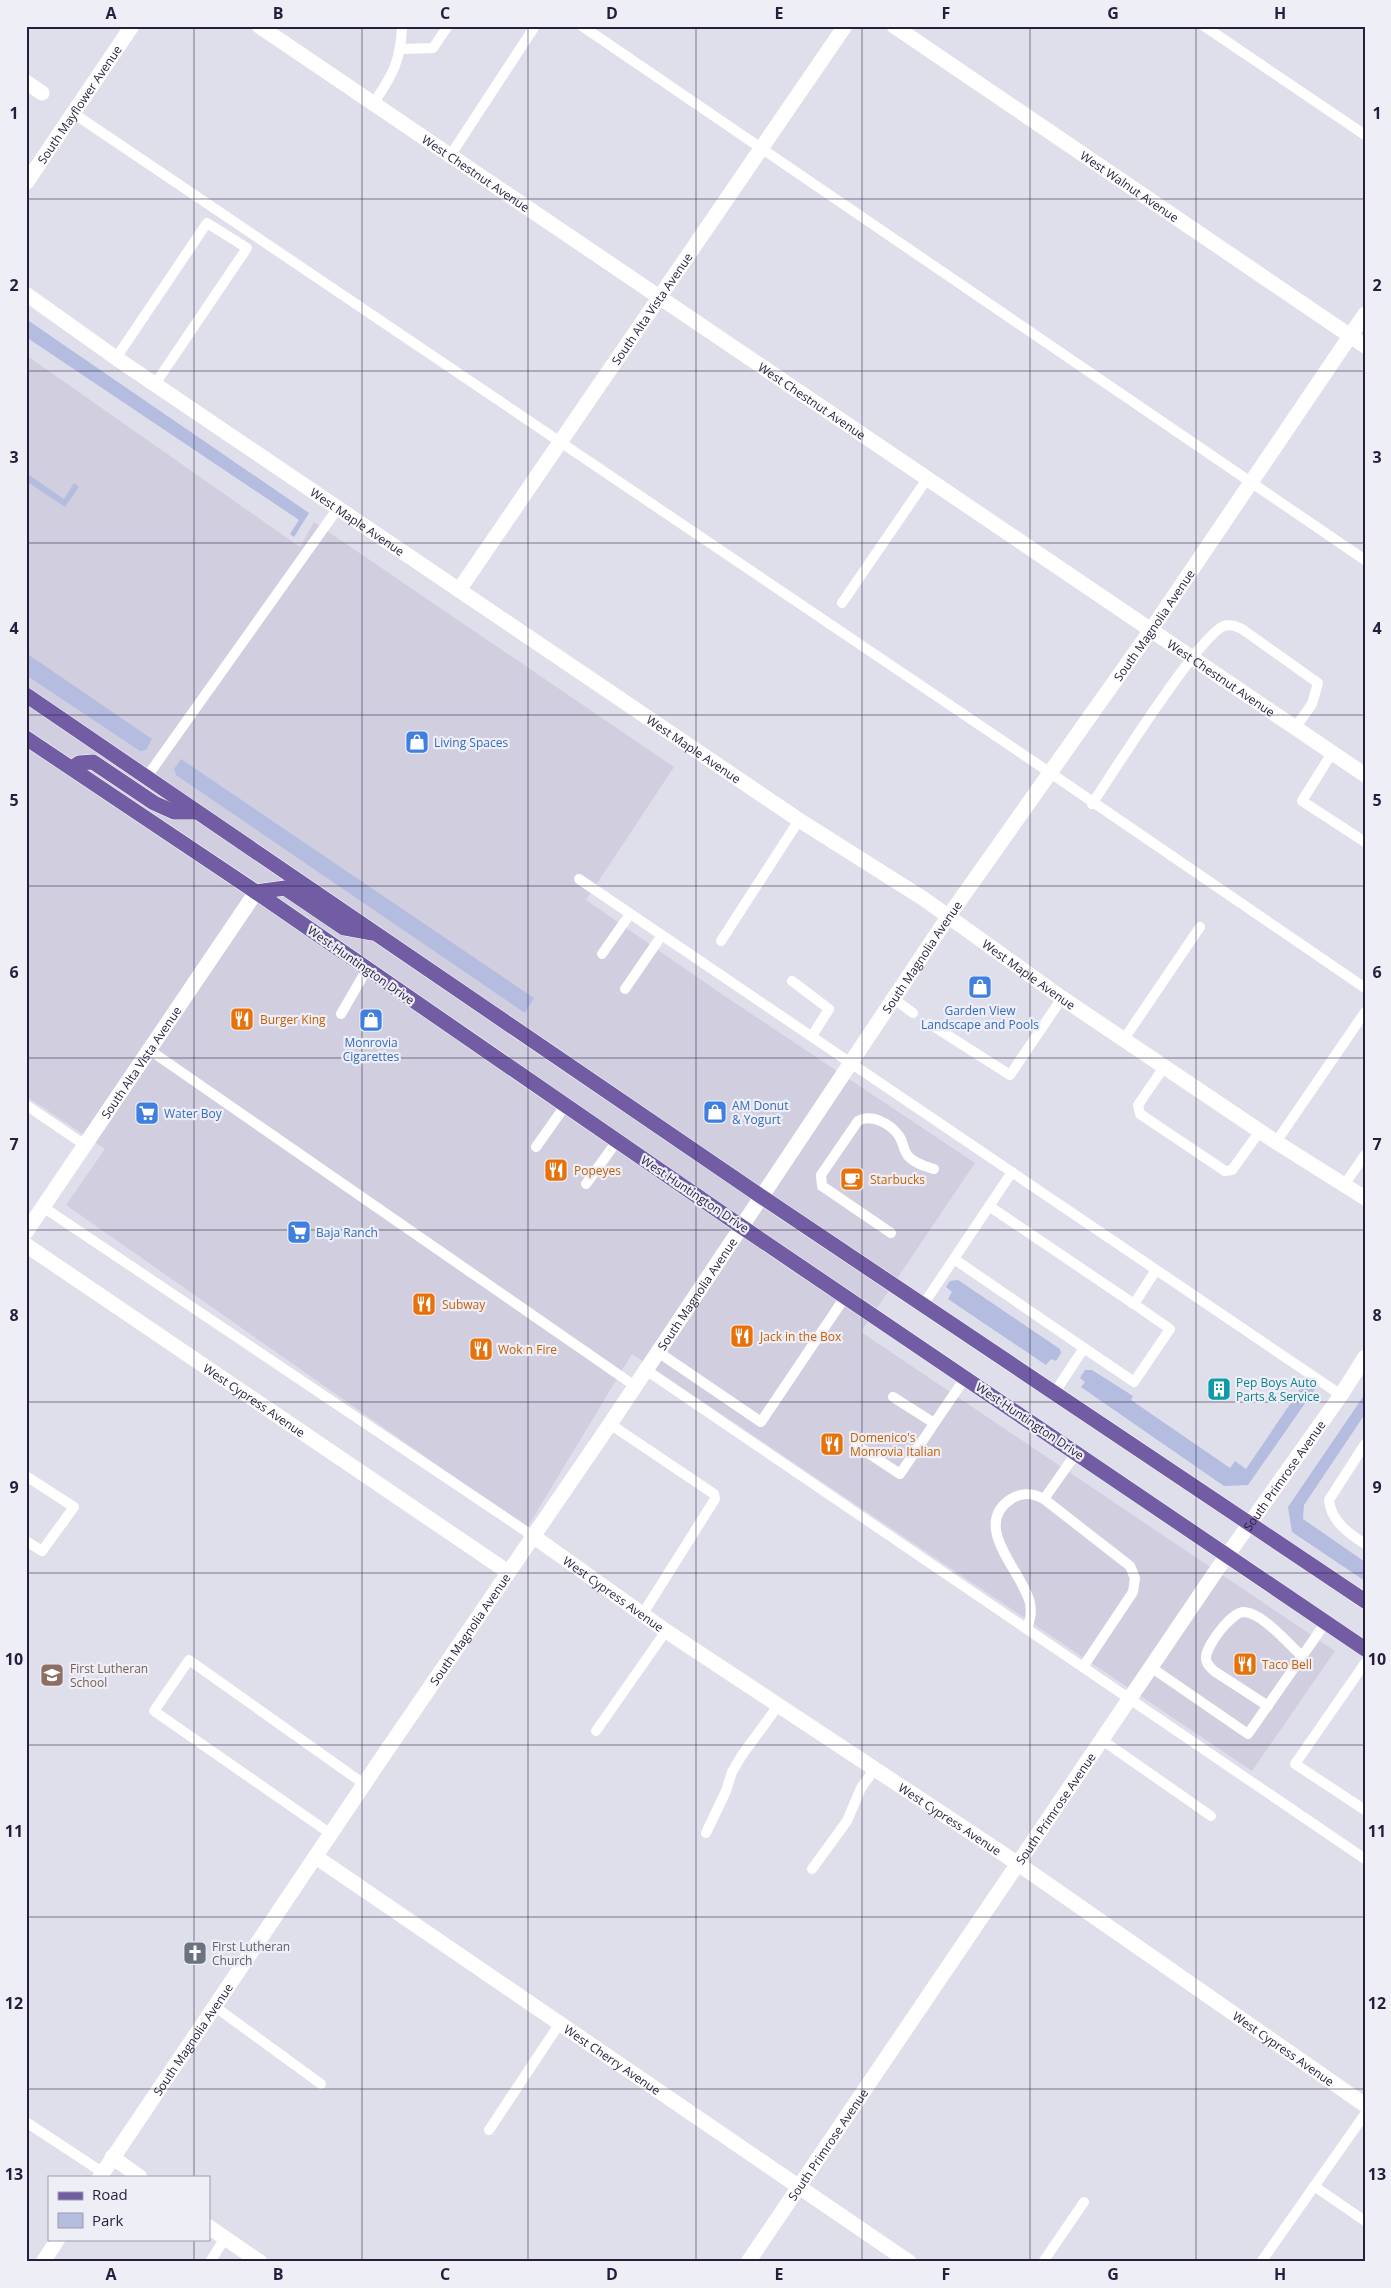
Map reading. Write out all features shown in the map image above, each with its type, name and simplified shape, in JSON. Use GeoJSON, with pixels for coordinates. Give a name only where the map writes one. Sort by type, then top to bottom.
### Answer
{"type":"FeatureCollection","features":[{"type":"Feature","properties":{"kind":"main road"},"geometry":{"type":"LineString","coordinates":[[26,695],[762,1197],[1365,1601]]}},
{"type":"Feature","properties":{"kind":"main road","name":"West Huntington Drive"},"geometry":{"type":"LineString","coordinates":[[26,738],[256,892],[742,1227],[1365,1648]]}},
{"type":"Feature","properties":{"kind":"main road"},"geometry":{"type":"LineString","coordinates":[[72,768],[79,763],[93,762],[154,803],[174,812],[196,812]]}},
{"type":"Feature","properties":{"kind":"main road"},"geometry":{"type":"LineString","coordinates":[[256,892],[285,888],[344,928],[377,934]]}},
{"type":"Feature","properties":{"kind":"street","name":"South Mayflower Avenue"},"geometry":{"type":"LineString","coordinates":[[26,183],[132,26]]}},
{"type":"Feature","properties":{"kind":"street","name":"West Chestnut Avenue"},"geometry":{"type":"LineString","coordinates":[[258,26],[1365,776]]}},
{"type":"Feature","properties":{"kind":"street","name":"South Alta Vista Avenue"},"geometry":{"type":"LineString","coordinates":[[459,590],[845,26]]}},
{"type":"Feature","properties":{"kind":"street","name":"West Walnut Avenue"},"geometry":{"type":"LineString","coordinates":[[894,26],[1365,346]]}},
{"type":"Feature","properties":{"kind":"street"},"geometry":{"type":"LineString","coordinates":[[26,82],[42,93]]}},
{"type":"Feature","properties":{"kind":"street","name":"West Maple Avenue"},"geometry":{"type":"LineString","coordinates":[[26,294],[116,358],[799,820],[924,899],[1062,998],[1276,1142],[1365,1198]]}},
{"type":"Feature","properties":{"kind":"street","name":"South Magnolia Avenue"},"geometry":{"type":"LineString","coordinates":[[101,2175],[364,1784],[610,1424],[948,917],[1151,630],[1365,314]]}},
{"type":"Feature","properties":{"kind":"street","name":"South Alta Vista Avenue"},"geometry":{"type":"LineString","coordinates":[[26,1232],[256,892]]}},
{"type":"Feature","properties":{"kind":"street","name":"West Cypress Avenue"},"geometry":{"type":"LineString","coordinates":[[26,1245],[508,1572]]}},
{"type":"Feature","properties":{"kind":"street","name":"South Primrose Avenue"},"geometry":{"type":"LineString","coordinates":[[748,2262],[1017,1863],[1152,1668],[1228,1554],[1341,1395],[1365,1357]]}},
{"type":"Feature","properties":{"kind":"street","name":"West Cypress Avenue"},"geometry":{"type":"LineString","coordinates":[[533,1536],[642,1615],[1017,1863],[1365,2105]]}},
{"type":"Feature","properties":{"kind":"street","name":"West Cherry Avenue"},"geometry":{"type":"LineString","coordinates":[[316,1857],[908,2262]]}},
{"type":"Feature","properties":{"kind":"street"},"geometry":{"type":"LineString","coordinates":[[112,2157],[139,2176]]}},
{"type":"Feature","properties":{"kind":"street"},"geometry":{"type":"LineString","coordinates":[[210,2228],[260,2262]]}},
{"type":"Feature","properties":{"kind":"street"},"geometry":{"type":"LineString","coordinates":[[43,2262],[57,2240]]}},
{"type":"Feature","properties":{"kind":"lane"},"geometry":{"type":"LineString","coordinates":[[373,104],[391,78],[401,49],[402,26]]}},
{"type":"Feature","properties":{"kind":"lane"},"geometry":{"type":"LineString","coordinates":[[401,49],[433,48],[448,26]]}},
{"type":"Feature","properties":{"kind":"lane"},"geometry":{"type":"LineString","coordinates":[[450,156],[535,26]]}},
{"type":"Feature","properties":{"kind":"lane"},"geometry":{"type":"LineString","coordinates":[[582,26],[1250,484],[1365,560]]}},
{"type":"Feature","properties":{"kind":"lane"},"geometry":{"type":"LineString","coordinates":[[1204,26],[1365,135]]}},
{"type":"Feature","properties":{"kind":"lane"},"geometry":{"type":"LineString","coordinates":[[73,114],[1049,772],[1092,804],[1365,988]]}},
{"type":"Feature","properties":{"kind":"lane"},"geometry":{"type":"LineString","coordinates":[[116,358],[207,223],[247,248],[155,384]]}},
{"type":"Feature","properties":{"kind":"lane"},"geometry":{"type":"LineString","coordinates":[[842,603],[927,479]]}},
{"type":"Feature","properties":{"kind":"lane"},"geometry":{"type":"LineString","coordinates":[[146,778],[338,508]]}},
{"type":"Feature","properties":{"kind":"lane"},"geometry":{"type":"LineString","coordinates":[[1092,804],[1192,658],[1219,628],[1225,625],[1235,625],[1242,628],[1318,683],[1312,704],[1295,728]]}},
{"type":"Feature","properties":{"kind":"lane"},"geometry":{"type":"LineString","coordinates":[[1332,753],[1302,801],[1365,842]]}},
{"type":"Feature","properties":{"kind":"lane"},"geometry":{"type":"LineString","coordinates":[[721,941],[799,820]]}},
{"type":"Feature","properties":{"kind":"lane"},"geometry":{"type":"LineString","coordinates":[[579,878],[1341,1395]]}},
{"type":"Feature","properties":{"kind":"lane"},"geometry":{"type":"LineString","coordinates":[[602,954],[630,914]]}},
{"type":"Feature","properties":{"kind":"lane"},"geometry":{"type":"LineString","coordinates":[[1124,1039],[1200,927]]}},
{"type":"Feature","properties":{"kind":"lane"},"geometry":{"type":"LineString","coordinates":[[625,989],[662,935]]}},
{"type":"Feature","properties":{"kind":"lane"},"geometry":{"type":"LineString","coordinates":[[341,1014],[368,970]]}},
{"type":"Feature","properties":{"kind":"lane"},"geometry":{"type":"LineString","coordinates":[[792,981],[829,1008],[812,1036]]}},
{"type":"Feature","properties":{"kind":"lane"},"geometry":{"type":"LineString","coordinates":[[930,1024],[1010,1075],[1062,998]]}},
{"type":"Feature","properties":{"kind":"lane"},"geometry":{"type":"LineString","coordinates":[[894,1000],[913,1012]]}},
{"type":"Feature","properties":{"kind":"lane"},"geometry":{"type":"LineString","coordinates":[[1276,1142],[1365,1012]]}},
{"type":"Feature","properties":{"kind":"lane"},"geometry":{"type":"LineString","coordinates":[[148,1049],[635,1386]]}},
{"type":"Feature","properties":{"kind":"lane"},"geometry":{"type":"LineString","coordinates":[[1164,1066],[1138,1105],[1140,1114],[1225,1171],[1232,1170],[1260,1131]]}},
{"type":"Feature","properties":{"kind":"lane"},"geometry":{"type":"LineString","coordinates":[[26,1106],[85,1146]]}},
{"type":"Feature","properties":{"kind":"lane"},"geometry":{"type":"LineString","coordinates":[[536,1147],[566,1106]]}},
{"type":"Feature","properties":{"kind":"lane"},"geometry":{"type":"LineString","coordinates":[[892,1233],[822,1186],[821,1175],[858,1121],[869,1118],[879,1120],[900,1136],[908,1156],[916,1163],[934,1169]]}},
{"type":"Feature","properties":{"kind":"lane"},"geometry":{"type":"LineString","coordinates":[[586,1184],[616,1141]]}},
{"type":"Feature","properties":{"kind":"lane"},"geometry":{"type":"LineString","coordinates":[[1344,1184],[1365,1155]]}},
{"type":"Feature","properties":{"kind":"lane"},"geometry":{"type":"LineString","coordinates":[[924,1305],[1012,1172]]}},
{"type":"Feature","properties":{"kind":"lane"},"geometry":{"type":"LineString","coordinates":[[954,1259],[1134,1382],[1170,1328],[989,1206]]}},
{"type":"Feature","properties":{"kind":"lane"},"geometry":{"type":"LineString","coordinates":[[43,1207],[533,1536]]}},
{"type":"Feature","properties":{"kind":"lane"},"geometry":{"type":"LineString","coordinates":[[1134,1304],[1156,1270]]}},
{"type":"Feature","properties":{"kind":"lane"},"geometry":{"type":"LineString","coordinates":[[658,1352],[761,1422],[846,1297]]}},
{"type":"Feature","properties":{"kind":"lane"},"geometry":{"type":"LineString","coordinates":[[1054,1392],[1084,1348]]}},
{"type":"Feature","properties":{"kind":"lane"},"geometry":{"type":"LineString","coordinates":[[646,1370],[1365,1859]]}},
{"type":"Feature","properties":{"kind":"lane"},"geometry":{"type":"LineString","coordinates":[[856,1445],[900,1474],[966,1378]]}},
{"type":"Feature","properties":{"kind":"lane"},"geometry":{"type":"LineString","coordinates":[[893,1397],[934,1424]]}},
{"type":"Feature","properties":{"kind":"lane"},"geometry":{"type":"LineString","coordinates":[[610,1424],[714,1494],[715,1500],[642,1615]]}},
{"type":"Feature","properties":{"kind":"lane"},"geometry":{"type":"LineString","coordinates":[[1365,1444],[1329,1500],[1330,1510],[1334,1518],[1352,1536],[1365,1544]]}},
{"type":"Feature","properties":{"kind":"lane"},"geometry":{"type":"LineString","coordinates":[[1044,1499],[1077,1452]]}},
{"type":"Feature","properties":{"kind":"lane"},"geometry":{"type":"LineString","coordinates":[[26,1476],[74,1508],[42,1552],[26,1541]]}},
{"type":"Feature","properties":{"kind":"lane"},"geometry":{"type":"LineString","coordinates":[[1027,1629],[1031,1620],[1029,1601],[999,1543],[995,1530],[1000,1510],[1005,1503],[1014,1497],[1034,1494],[1044,1499],[1130,1566],[1135,1578],[1133,1592],[1083,1667]]}},
{"type":"Feature","properties":{"kind":"lane"},"geometry":{"type":"LineString","coordinates":[[1268,1706],[1208,1665],[1206,1660],[1210,1646],[1231,1618],[1237,1613],[1244,1612],[1253,1614],[1264,1621],[1302,1656]]}},
{"type":"Feature","properties":{"kind":"lane"},"geometry":{"type":"LineString","coordinates":[[1152,1668],[1248,1734],[1326,1622]]}},
{"type":"Feature","properties":{"kind":"lane"},"geometry":{"type":"LineString","coordinates":[[596,1731],[666,1631]]}},
{"type":"Feature","properties":{"kind":"lane"},"geometry":{"type":"LineString","coordinates":[[331,1834],[154,1711],[189,1660],[364,1784]]}},
{"type":"Feature","properties":{"kind":"lane"},"geometry":{"type":"LineString","coordinates":[[1365,1663],[1295,1764],[1365,1810]]}},
{"type":"Feature","properties":{"kind":"lane"},"geometry":{"type":"LineString","coordinates":[[706,1833],[726,1791],[732,1772],[742,1755],[778,1706]]}},
{"type":"Feature","properties":{"kind":"lane"},"geometry":{"type":"LineString","coordinates":[[1102,1740],[1211,1816]]}},
{"type":"Feature","properties":{"kind":"lane"},"geometry":{"type":"LineString","coordinates":[[812,1869],[847,1821],[861,1788],[874,1770]]}},
{"type":"Feature","properties":{"kind":"lane"},"geometry":{"type":"LineString","coordinates":[[214,2006],[321,2084]]}},
{"type":"Feature","properties":{"kind":"lane"},"geometry":{"type":"LineString","coordinates":[[489,2130],[560,2024]]}},
{"type":"Feature","properties":{"kind":"lane"},"geometry":{"type":"LineString","coordinates":[[1261,2262],[1365,2114]]}},
{"type":"Feature","properties":{"kind":"lane"},"geometry":{"type":"LineString","coordinates":[[26,2122],[101,2175]]}},
{"type":"Feature","properties":{"kind":"lane"},"geometry":{"type":"LineString","coordinates":[[1314,2186],[1365,2221]]}},
{"type":"Feature","properties":{"kind":"lane"},"geometry":{"type":"LineString","coordinates":[[1043,2262],[1084,2202]]}},
{"type":"Feature","properties":{"kind":"lane"},"geometry":{"type":"LineString","coordinates":[[210,2262],[225,2238]]}},
{"type":"Feature","properties":{"kind":"shaded area"},"geometry":{"type":"Polygon","coordinates":[[[26,355],[300,547],[314,522],[674,767],[586,900],[720,993],[975,1163],[861,1332],[1335,1651],[1252,1771],[632,1354],[527,1528],[66,1205],[105,1149],[26,1096],[26,355]]]}},
{"type":"Feature","properties":{"kind":"green space"},"geometry":{"type":"Polygon","coordinates":[[[26,319],[309,513],[294,537],[290,534],[299,520],[26,337],[26,319]]]}},
{"type":"Feature","properties":{"kind":"green space"},"geometry":{"type":"Polygon","coordinates":[[[26,473],[64,499],[74,483],[79,487],[65,507],[26,481],[26,473]]]}},
{"type":"Feature","properties":{"kind":"green space"},"geometry":{"type":"Polygon","coordinates":[[[26,653],[152,739],[146,750],[140,751],[26,675],[26,653]]]}},
{"type":"Feature","properties":{"kind":"green space"},"geometry":{"type":"Polygon","coordinates":[[[181,759],[534,998],[525,1013],[176,775],[174,769],[181,759]]]}},
{"type":"Feature","properties":{"kind":"green space"},"geometry":{"type":"Polygon","coordinates":[[[958,1280],[1060,1349],[1061,1353],[1056,1361],[1051,1359],[1046,1365],[948,1299],[952,1292],[946,1287],[950,1281],[958,1280]]]}},
{"type":"Feature","properties":{"kind":"green space"},"geometry":{"type":"Polygon","coordinates":[[[1085,1370],[1092,1370],[1133,1396],[1131,1400],[1230,1468],[1235,1461],[1246,1469],[1305,1382],[1315,1389],[1248,1485],[1224,1486],[1081,1387],[1085,1382],[1080,1378],[1085,1370]]]}},
{"type":"Feature","properties":{"kind":"green space"},"geometry":{"type":"Polygon","coordinates":[[[1365,1394],[1365,1414],[1304,1505],[1303,1519],[1365,1562],[1365,1581],[1292,1532],[1288,1507],[1365,1394]]]}},
{"type":"Feature","properties":{"kind":"place","name":"Living Spaces"},"geometry":{"type":"Point","coordinates":[417,742]}},
{"type":"Feature","properties":{"kind":"place","name":"Garden View Landscape and Pools"},"geometry":{"type":"Point","coordinates":[980,987]}},
{"type":"Feature","properties":{"kind":"place","name":"Burger King"},"geometry":{"type":"Point","coordinates":[242,1019]}},
{"type":"Feature","properties":{"kind":"place","name":"Monrovia Cigarettes"},"geometry":{"type":"Point","coordinates":[371,1020]}},
{"type":"Feature","properties":{"kind":"place","name":"AM Donut & Yogurt"},"geometry":{"type":"Point","coordinates":[715,1112]}},
{"type":"Feature","properties":{"kind":"place","name":"Water Boy"},"geometry":{"type":"Point","coordinates":[147,1113]}},
{"type":"Feature","properties":{"kind":"place","name":"Popeyes"},"geometry":{"type":"Point","coordinates":[556,1170]}},
{"type":"Feature","properties":{"kind":"place","name":"Starbucks"},"geometry":{"type":"Point","coordinates":[852,1179]}},
{"type":"Feature","properties":{"kind":"place","name":"Baja Ranch"},"geometry":{"type":"Point","coordinates":[299,1232]}},
{"type":"Feature","properties":{"kind":"place","name":"Subway"},"geometry":{"type":"Point","coordinates":[424,1304]}},
{"type":"Feature","properties":{"kind":"place","name":"Jack in the Box"},"geometry":{"type":"Point","coordinates":[742,1336]}},
{"type":"Feature","properties":{"kind":"place","name":"Wok n Fire"},"geometry":{"type":"Point","coordinates":[481,1349]}},
{"type":"Feature","properties":{"kind":"place","name":"Pep Boys Auto Parts & Service"},"geometry":{"type":"Point","coordinates":[1219,1389]}},
{"type":"Feature","properties":{"kind":"place","name":"Domenico's Monrovia Italian"},"geometry":{"type":"Point","coordinates":[832,1444]}},
{"type":"Feature","properties":{"kind":"place","name":"Taco Bell"},"geometry":{"type":"Point","coordinates":[1245,1664]}},
{"type":"Feature","properties":{"kind":"place","name":"First Lutheran School"},"geometry":{"type":"Point","coordinates":[52,1675]}},
{"type":"Feature","properties":{"kind":"place","name":"First Lutheran Church"},"geometry":{"type":"Point","coordinates":[195,1953]}}]}
